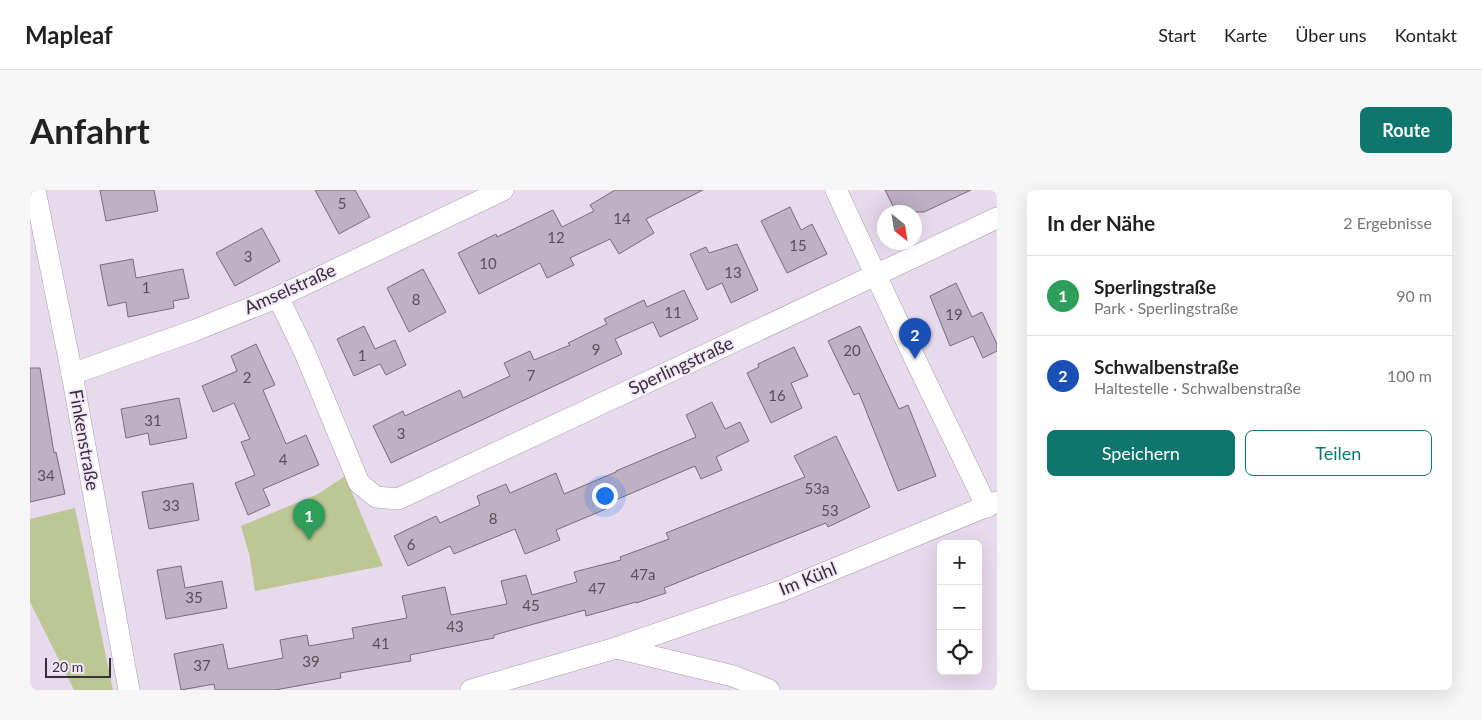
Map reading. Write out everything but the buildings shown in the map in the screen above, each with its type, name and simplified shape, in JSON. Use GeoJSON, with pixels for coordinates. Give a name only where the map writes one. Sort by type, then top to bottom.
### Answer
{"type":"FeatureCollection","features":[{"type":"Feature","properties":{"kind":"street","name":"Finkenstraße"},"geometry":{"type":"LineString","coordinates":[[35,190],[72,374],[129,690]]}},
{"type":"Feature","properties":{"kind":"street","name":"Amselstraße"},"geometry":{"type":"LineString","coordinates":[[72,374],[193,331],[278,297],[503,190]]}},
{"type":"Feature","properties":{"kind":"street"},"geometry":{"type":"LineString","coordinates":[[836,190],[876,275],[992,504]]}},
{"type":"Feature","properties":{"kind":"street","name":"Sperlingstraße"},"geometry":{"type":"LineString","coordinates":[[278,297],[305,353],[359,484],[376,496],[398,499],[997,218]]}},
{"type":"Feature","properties":{"kind":"street","name":"Im Kühl"},"geometry":{"type":"LineString","coordinates":[[471,690],[616,648],[781,591],[992,504]]}},
{"type":"Feature","properties":{"kind":"street","name":"Im Kühl"},"geometry":{"type":"LineString","coordinates":[[616,648],[733,676],[769,690]]}},
{"type":"Feature","properties":{"kind":"green space"},"geometry":{"type":"Polygon","coordinates":[[[345,476],[383,566],[255,591],[249,554],[241,526],[318,494],[345,476]]]}},
{"type":"Feature","properties":{"kind":"green space"},"geometry":{"type":"Polygon","coordinates":[[[75,508],[113,690],[74,690],[30,602],[30,519],[75,508]]]}},
{"type":"Feature","properties":{"kind":"place","name":"Schwalbenstraße"},"geometry":{"type":"Point","coordinates":[915,359]}},
{"type":"Feature","properties":{"kind":"place","name":"Sperlingstraße"},"geometry":{"type":"Point","coordinates":[309,540]}}]}
